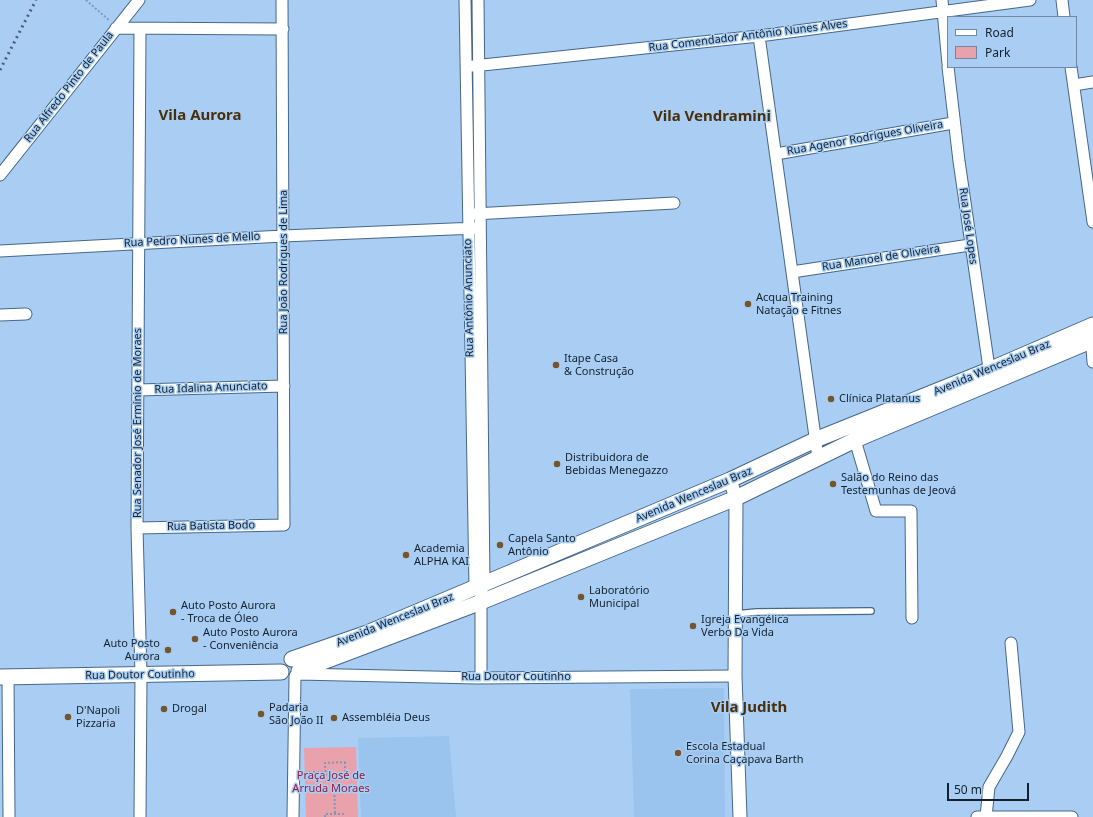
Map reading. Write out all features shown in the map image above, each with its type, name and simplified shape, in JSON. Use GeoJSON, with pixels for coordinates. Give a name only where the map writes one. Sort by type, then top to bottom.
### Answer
{"type":"FeatureCollection","features":[{"type":"Feature","properties":{"kind":"main road","name":"Avenida Wenceslau Braz"},"geometry":{"type":"LineString","coordinates":[[293,671],[367,633],[480,591],[614,547],[736,498],[990,377],[1092,333]]}},
{"type":"Feature","properties":{"kind":"main road","name":"Avenida Wenceslau Braz"},"geometry":{"type":"LineString","coordinates":[[480,591],[607,532],[730,480],[816,440],[990,377]]}},
{"type":"Feature","properties":{"kind":"main road"},"geometry":{"type":"LineString","coordinates":[[607,532],[614,547]]}},
{"type":"Feature","properties":{"kind":"main road","name":"Rua Doutor Coutinho"},"geometry":{"type":"LineString","coordinates":[[4,677],[293,671]]}},
{"type":"Feature","properties":{"kind":"street","name":"Rua Alfredo Pinto de Paula"},"geometry":{"type":"LineString","coordinates":[[0,175],[139,0]]}},
{"type":"Feature","properties":{"kind":"street","name":"Rua João Rodrigues de Lima"},"geometry":{"type":"LineString","coordinates":[[282,0],[284,524]]}},
{"type":"Feature","properties":{"kind":"street","name":"Rua Antônio Anunciato"},"geometry":{"type":"LineString","coordinates":[[465,0],[468,228],[476,372],[482,678]]}},
{"type":"Feature","properties":{"kind":"street","name":"Rua Antônio Anunciato"},"geometry":{"type":"LineString","coordinates":[[476,372],[480,228],[478,0]]}},
{"type":"Feature","properties":{"kind":"street"},"geometry":{"type":"LineString","coordinates":[[942,0],[947,54]]}},
{"type":"Feature","properties":{"kind":"street","name":"Rua Comendador Antônio Nunes Alves"},"geometry":{"type":"LineString","coordinates":[[466,66],[759,36],[1030,0]]}},
{"type":"Feature","properties":{"kind":"street"},"geometry":{"type":"LineString","coordinates":[[1062,0],[1064,16]]}},
{"type":"Feature","properties":{"kind":"street"},"geometry":{"type":"LineString","coordinates":[[116,28],[283,29]]}},
{"type":"Feature","properties":{"kind":"street","name":"Rua Senador José Ermínio de Moraes"},"geometry":{"type":"LineString","coordinates":[[140,28],[137,528],[141,675],[140,817]]}},
{"type":"Feature","properties":{"kind":"street"},"geometry":{"type":"LineString","coordinates":[[466,29],[479,29]]}},
{"type":"Feature","properties":{"kind":"street"},"geometry":{"type":"LineString","coordinates":[[759,36],[818,458]]}},
{"type":"Feature","properties":{"kind":"street","name":"Rua José Lopes"},"geometry":{"type":"LineString","coordinates":[[948,68],[970,245],[990,377]]}},
{"type":"Feature","properties":{"kind":"street"},"geometry":{"type":"LineString","coordinates":[[1071,68],[1093,222]]}},
{"type":"Feature","properties":{"kind":"street"},"geometry":{"type":"LineString","coordinates":[[1074,85],[1093,82]]}},
{"type":"Feature","properties":{"kind":"street","name":"Rua Agenor Rodrigues Oliveira"},"geometry":{"type":"LineString","coordinates":[[776,154],[954,123]]}},
{"type":"Feature","properties":{"kind":"street"},"geometry":{"type":"LineString","coordinates":[[468,214],[674,203]]}},
{"type":"Feature","properties":{"kind":"street","name":"Rua Pedro Nunes de Mello"},"geometry":{"type":"LineString","coordinates":[[0,251],[284,236],[480,228]]}},
{"type":"Feature","properties":{"kind":"street","name":"Rua Manoel de Oliveira"},"geometry":{"type":"LineString","coordinates":[[792,272],[970,245]]}},
{"type":"Feature","properties":{"kind":"street"},"geometry":{"type":"LineString","coordinates":[[0,315],[26,314]]}},
{"type":"Feature","properties":{"kind":"street"},"geometry":{"type":"LineString","coordinates":[[1092,333],[1093,362]]}},
{"type":"Feature","properties":{"kind":"street","name":"Rua Idalina Anunciato"},"geometry":{"type":"LineString","coordinates":[[138,390],[284,386]]}},
{"type":"Feature","properties":{"kind":"street"},"geometry":{"type":"LineString","coordinates":[[855,440],[876,511],[911,511],[912,618]]}},
{"type":"Feature","properties":{"kind":"street"},"geometry":{"type":"LineString","coordinates":[[730,480],[736,498],[735,676],[740,817]]}},
{"type":"Feature","properties":{"kind":"street","name":"Rua Batista Bodo"},"geometry":{"type":"LineString","coordinates":[[137,528],[284,524]]}},
{"type":"Feature","properties":{"kind":"street"},"geometry":{"type":"LineString","coordinates":[[986,816],[989,787],[1020,732],[1011,643]]}},
{"type":"Feature","properties":{"kind":"street"},"geometry":{"type":"LineString","coordinates":[[293,671],[295,772],[294,817]]}},
{"type":"Feature","properties":{"kind":"street","name":"Rua Doutor Coutinho"},"geometry":{"type":"LineString","coordinates":[[293,671],[482,678],[735,676]]}},
{"type":"Feature","properties":{"kind":"street"},"geometry":{"type":"LineString","coordinates":[[4,677],[9,817]]}},
{"type":"Feature","properties":{"kind":"street"},"geometry":{"type":"LineString","coordinates":[[978,817],[1072,817]]}},
{"type":"Feature","properties":{"kind":"lane"},"geometry":{"type":"LineString","coordinates":[[735,614],[756,612],[871,611]]}},
{"type":"Feature","properties":{"kind":"path"},"geometry":{"type":"LineString","coordinates":[[86,0],[116,28]]}},
{"type":"Feature","properties":{"kind":"path"},"geometry":{"type":"LineString","coordinates":[[345,762],[345,779],[326,780],[325,772],[325,763],[345,762]]}},
{"type":"Feature","properties":{"kind":"path"},"geometry":{"type":"LineString","coordinates":[[295,772],[325,772]]}},
{"type":"Feature","properties":{"kind":"path"},"geometry":{"type":"LineString","coordinates":[[334,780],[335,814]]}},
{"type":"Feature","properties":{"kind":"path"},"geometry":{"type":"LineString","coordinates":[[325,817],[324,814],[343,814],[343,817]]}},
{"type":"Feature","properties":{"kind":"shaded area","name":"Escola Estadual Corina Caçapava Barth"},"geometry":{"type":"Polygon","coordinates":[[[724,688],[725,817],[634,817],[630,689],[724,688]]]}},
{"type":"Feature","properties":{"kind":"shaded area"},"geometry":{"type":"Polygon","coordinates":[[[449,736],[456,817],[361,817],[358,738],[449,736]]]}},
{"type":"Feature","properties":{"kind":"green space","name":"Praça José de Arruda Moraes"},"geometry":{"type":"Polygon","coordinates":[[[356,747],[358,817],[306,817],[304,748],[356,747]]]}},
{"type":"Feature","properties":{"kind":"railway"},"geometry":{"type":"LineString","coordinates":[[0,70],[36,0]]}},
{"type":"Feature","properties":{"kind":"place","name":"Acqua Training Natação e Fitnes"},"geometry":{"type":"Point","coordinates":[748,304]}},
{"type":"Feature","properties":{"kind":"place","name":"Itape Casa & Construção"},"geometry":{"type":"Point","coordinates":[556,365]}},
{"type":"Feature","properties":{"kind":"place","name":"Clínica Platanus"},"geometry":{"type":"Point","coordinates":[831,399]}},
{"type":"Feature","properties":{"kind":"place","name":"Distribuidora de Bebidas Menegazzo"},"geometry":{"type":"Point","coordinates":[557,464]}},
{"type":"Feature","properties":{"kind":"place","name":"Salão do Reino das Testemunhas de Jeová"},"geometry":{"type":"Point","coordinates":[833,484]}},
{"type":"Feature","properties":{"kind":"place","name":"Capela Santo Antônio"},"geometry":{"type":"Point","coordinates":[500,545]}},
{"type":"Feature","properties":{"kind":"place","name":"Academia ALPHA KAI"},"geometry":{"type":"Point","coordinates":[406,555]}},
{"type":"Feature","properties":{"kind":"place","name":"Laboratório Municipal"},"geometry":{"type":"Point","coordinates":[581,597]}},
{"type":"Feature","properties":{"kind":"place","name":"Auto Posto Aurora - Troca de Óleo"},"geometry":{"type":"Point","coordinates":[173,612]}},
{"type":"Feature","properties":{"kind":"place","name":"Igreja Evangélica Verbo Da Vida"},"geometry":{"type":"Point","coordinates":[693,626]}},
{"type":"Feature","properties":{"kind":"place","name":"Auto Posto Aurora - Conveniência"},"geometry":{"type":"Point","coordinates":[195,639]}},
{"type":"Feature","properties":{"kind":"place","name":"Auto Posto Aurora"},"geometry":{"type":"Point","coordinates":[168,650]}},
{"type":"Feature","properties":{"kind":"place","name":"Drogal"},"geometry":{"type":"Point","coordinates":[164,709]}},
{"type":"Feature","properties":{"kind":"place","name":"Padaria São João II"},"geometry":{"type":"Point","coordinates":[261,714]}},
{"type":"Feature","properties":{"kind":"place","name":"D'Napoli Pizzaria"},"geometry":{"type":"Point","coordinates":[68,717]}},
{"type":"Feature","properties":{"kind":"place","name":"Assembléia Deus"},"geometry":{"type":"Point","coordinates":[334,718]}},
{"type":"Feature","properties":{"kind":"place","name":"Escola Estadual Corina Caçapava Barth"},"geometry":{"type":"Point","coordinates":[678,753]}},
{"type":"Feature","properties":{"kind":"district","name":"Vila Aurora"},"geometry":{"type":"Point","coordinates":[200,116]}},
{"type":"Feature","properties":{"kind":"district","name":"Vila Vendramini"},"geometry":{"type":"Point","coordinates":[712,117]}},
{"type":"Feature","properties":{"kind":"district","name":"Vila Judith"},"geometry":{"type":"Point","coordinates":[749,708]}}]}
